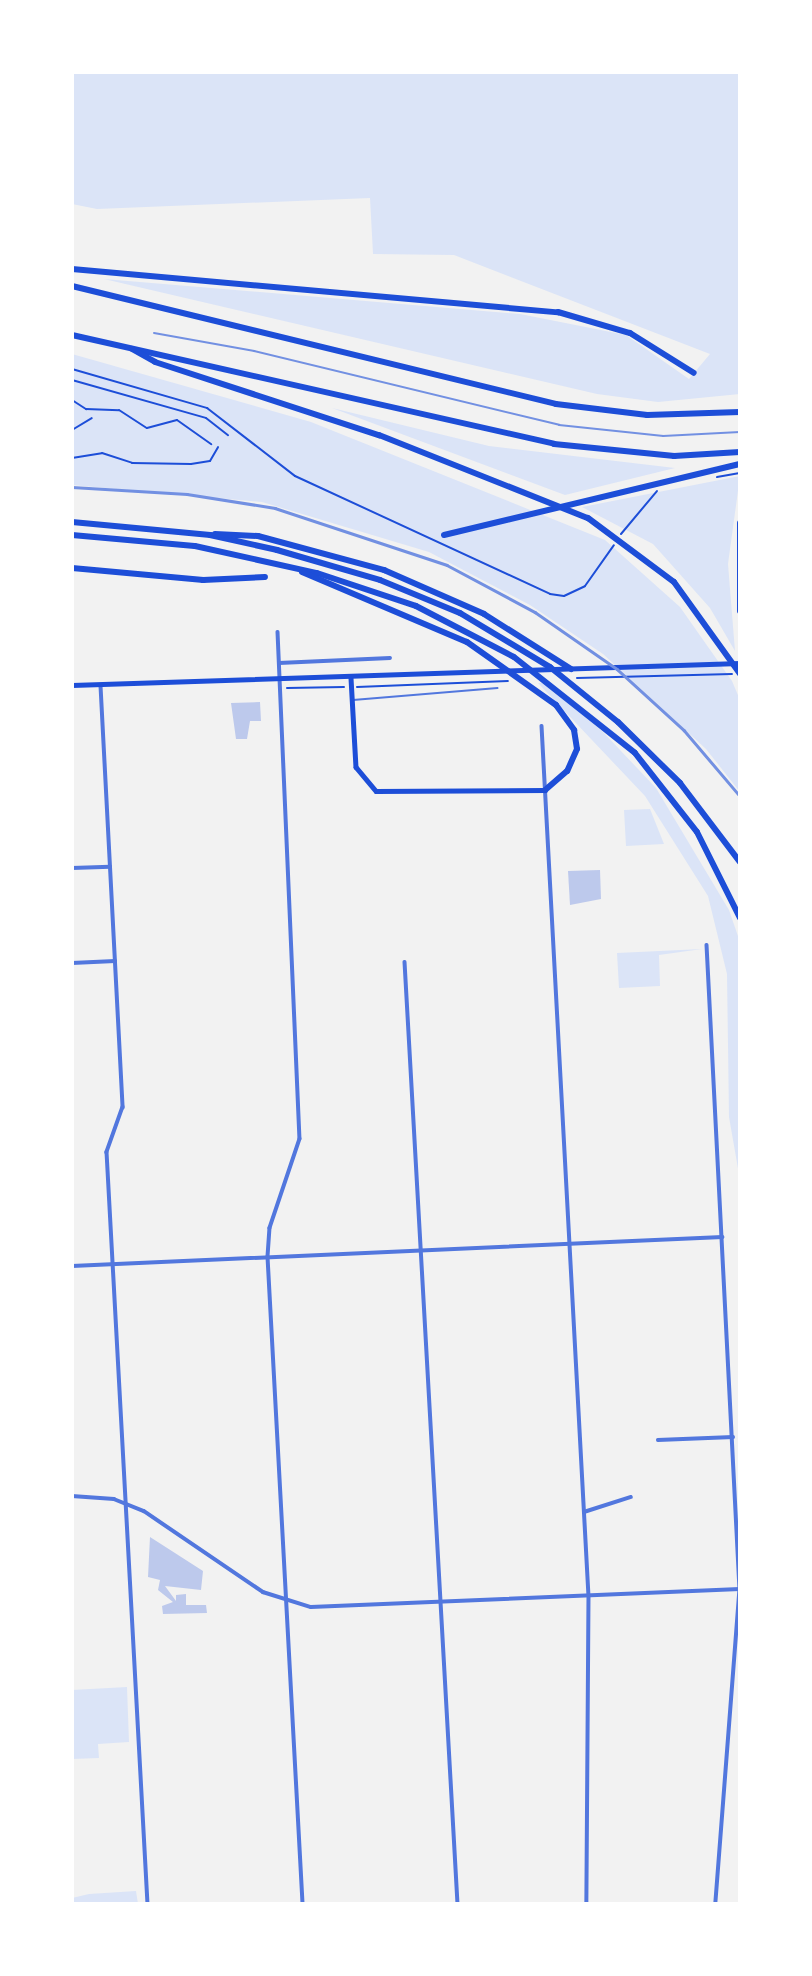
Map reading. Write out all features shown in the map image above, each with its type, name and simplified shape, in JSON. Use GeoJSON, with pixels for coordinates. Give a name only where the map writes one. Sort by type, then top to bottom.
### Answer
{"type":"FeatureCollection","features":[{"type":"Feature","properties":{"kind":"highway"},"geometry":{"type":"LineString","coordinates":[[72,269],[558,312],[630,333],[694,373]]}},
{"type":"Feature","properties":{"kind":"highway"},"geometry":{"type":"LineString","coordinates":[[72,286],[556,404],[647,415],[740,412]]}},
{"type":"Feature","properties":{"kind":"highway"},"geometry":{"type":"LineString","coordinates":[[72,334],[554,444],[674,456],[740,452]]}},
{"type":"Feature","properties":{"kind":"highway"},"geometry":{"type":"LineString","coordinates":[[132,349],[155,362],[418,450],[588,518],[674,582],[740,674]]}},
{"type":"Feature","properties":{"kind":"highway"},"geometry":{"type":"LineString","coordinates":[[444,535],[582,498],[740,464]]}},
{"type":"Feature","properties":{"kind":"highway"},"geometry":{"type":"LineString","coordinates":[[72,522],[211,535],[401,587],[550,667],[649,751],[740,862]]}},
{"type":"Feature","properties":{"kind":"highway"},"geometry":{"type":"LineString","coordinates":[[740,523],[740,611]]}},
{"type":"Feature","properties":{"kind":"highway"},"geometry":{"type":"LineString","coordinates":[[211,535],[233,532],[344,557],[448,596],[571,669]]}},
{"type":"Feature","properties":{"kind":"highway"},"geometry":{"type":"LineString","coordinates":[[72,535],[195,546],[291,566],[416,606],[554,683],[627,746],[670,794],[723,878],[740,918]]}},
{"type":"Feature","properties":{"kind":"highway"},"geometry":{"type":"LineString","coordinates":[[291,566],[467,642],[556,705],[574,730],[577,748],[567,771],[545,790]]}},
{"type":"Feature","properties":{"kind":"highway"},"geometry":{"type":"LineString","coordinates":[[72,568],[203,580],[265,577]]}},
{"type":"Feature","properties":{"kind":"main road"},"geometry":{"type":"LineString","coordinates":[[72,685],[351,678],[740,663]]}},
{"type":"Feature","properties":{"kind":"main road"},"geometry":{"type":"LineString","coordinates":[[351,678],[355,760],[367,785],[402,795],[545,790]]}},
{"type":"Feature","properties":{"kind":"street"},"geometry":{"type":"LineString","coordinates":[[278,632],[300,1139],[270,1228],[268,1257],[303,1904]]}},
{"type":"Feature","properties":{"kind":"street"},"geometry":{"type":"LineString","coordinates":[[279,663],[390,658]]}},
{"type":"Feature","properties":{"kind":"street"},"geometry":{"type":"LineString","coordinates":[[101,686],[123,1107],[107,1152],[148,1904]]}},
{"type":"Feature","properties":{"kind":"street"},"geometry":{"type":"LineString","coordinates":[[542,726],[589,1596],[587,1904]]}},
{"type":"Feature","properties":{"kind":"street"},"geometry":{"type":"LineString","coordinates":[[72,868],[110,867]]}},
{"type":"Feature","properties":{"kind":"street"},"geometry":{"type":"LineString","coordinates":[[707,945],[740,1589],[716,1904]]}},
{"type":"Feature","properties":{"kind":"street"},"geometry":{"type":"LineString","coordinates":[[72,963],[115,961]]}},
{"type":"Feature","properties":{"kind":"street"},"geometry":{"type":"LineString","coordinates":[[405,962],[458,1904]]}},
{"type":"Feature","properties":{"kind":"street"},"geometry":{"type":"LineString","coordinates":[[72,1266],[722,1237]]}},
{"type":"Feature","properties":{"kind":"street"},"geometry":{"type":"LineString","coordinates":[[658,1440],[733,1437]]}},
{"type":"Feature","properties":{"kind":"street"},"geometry":{"type":"LineString","coordinates":[[72,1496],[126,1503],[286,1602],[333,1608],[740,1589]]}},
{"type":"Feature","properties":{"kind":"street"},"geometry":{"type":"LineString","coordinates":[[584,1512],[631,1497]]}},
{"type":"Feature","properties":{"kind":"lane"},"geometry":{"type":"LineString","coordinates":[[352,700],[498,688]]}},
{"type":"Feature","properties":{"kind":"path"},"geometry":{"type":"LineString","coordinates":[[72,369],[207,408],[295,476],[550,594],[578,591],[596,572]]}},
{"type":"Feature","properties":{"kind":"path"},"geometry":{"type":"LineString","coordinates":[[72,380],[205,418],[228,435]]}},
{"type":"Feature","properties":{"kind":"path"},"geometry":{"type":"LineString","coordinates":[[72,401],[86,409],[119,410],[140,426],[177,420],[211,444]]}},
{"type":"Feature","properties":{"kind":"path"},"geometry":{"type":"LineString","coordinates":[[72,430],[92,418]]}},
{"type":"Feature","properties":{"kind":"path"},"geometry":{"type":"LineString","coordinates":[[72,458],[102,453],[132,463],[191,464],[211,461],[218,447]]}},
{"type":"Feature","properties":{"kind":"path"},"geometry":{"type":"LineString","coordinates":[[714,478],[740,473]]}},
{"type":"Feature","properties":{"kind":"path"},"geometry":{"type":"LineString","coordinates":[[638,509],[666,488]]}},
{"type":"Feature","properties":{"kind":"path"},"geometry":{"type":"LineString","coordinates":[[687,674],[740,674]]}},
{"type":"Feature","properties":{"kind":"path"},"geometry":{"type":"LineString","coordinates":[[278,680],[290,690],[450,682]]}},
{"type":"Feature","properties":{"kind":"shaded area"},"geometry":{"type":"Polygon","coordinates":[[[72,72],[740,72],[740,394],[658,402],[597,394],[104,279],[520,314],[626,335],[689,379],[710,354],[454,255],[373,254],[370,198],[97,209],[72,204],[72,72]]]}},
{"type":"Feature","properties":{"kind":"shaded area"},"geometry":{"type":"Polygon","coordinates":[[[72,354],[311,422],[605,540],[680,607],[732,681],[740,700],[740,792],[706,749],[603,654],[530,605],[429,552],[262,502],[72,485],[72,354]]]}},
{"type":"Feature","properties":{"kind":"shaded area"},"geometry":{"type":"Polygon","coordinates":[[[332,408],[489,446],[675,468],[565,495],[332,408]]]}},
{"type":"Feature","properties":{"kind":"shaded area"},"geometry":{"type":"Polygon","coordinates":[[[740,476],[728,564],[735,651],[710,608],[653,544],[582,507],[740,476]]]}},
{"type":"Feature","properties":{"kind":"shaded area"},"geometry":{"type":"Polygon","coordinates":[[[538,683],[547,683],[603,732],[656,788],[729,910],[740,942],[740,1180],[729,1117],[727,974],[708,896],[645,796],[538,683]]]}},
{"type":"Feature","properties":{"kind":"shaded area"},"geometry":{"type":"Polygon","coordinates":[[[650,809],[664,844],[626,846],[624,810],[650,809]]]}},
{"type":"Feature","properties":{"kind":"shaded area"},"geometry":{"type":"Polygon","coordinates":[[[702,949],[659,955],[660,986],[619,988],[617,953],[702,949]]]}},
{"type":"Feature","properties":{"kind":"shaded area"},"geometry":{"type":"Polygon","coordinates":[[[127,1687],[129,1742],[98,1744],[99,1758],[72,1759],[72,1690],[127,1687]]]}},
{"type":"Feature","properties":{"kind":"shaded area"},"geometry":{"type":"Polygon","coordinates":[[[136,1891],[138,1904],[72,1904],[72,1898],[89,1894],[136,1891]]]}},
{"type":"Feature","properties":{"kind":"building"},"geometry":{"type":"Polygon","coordinates":[[[260,702],[261,721],[250,721],[247,739],[236,739],[231,703],[260,702]]]}},
{"type":"Feature","properties":{"kind":"building"},"geometry":{"type":"Polygon","coordinates":[[[600,870],[601,899],[570,905],[568,871],[600,870]]]}},
{"type":"Feature","properties":{"kind":"building"},"geometry":{"type":"Polygon","coordinates":[[[150,1537],[203,1571],[201,1590],[165,1586],[176,1601],[176,1595],[186,1594],[186,1605],[206,1605],[207,1613],[163,1614],[162,1606],[173,1602],[158,1590],[160,1580],[148,1577],[150,1537]]]}},
{"type":"Feature","properties":{"kind":"tram line"},"geometry":{"type":"LineString","coordinates":[[154,333],[254,351],[559,425],[663,436],[740,432]]}},
{"type":"Feature","properties":{"kind":"railway"},"geometry":{"type":"LineString","coordinates":[[72,487],[187,494],[275,508],[447,565],[535,612],[617,669],[684,730],[740,796]]}}]}
